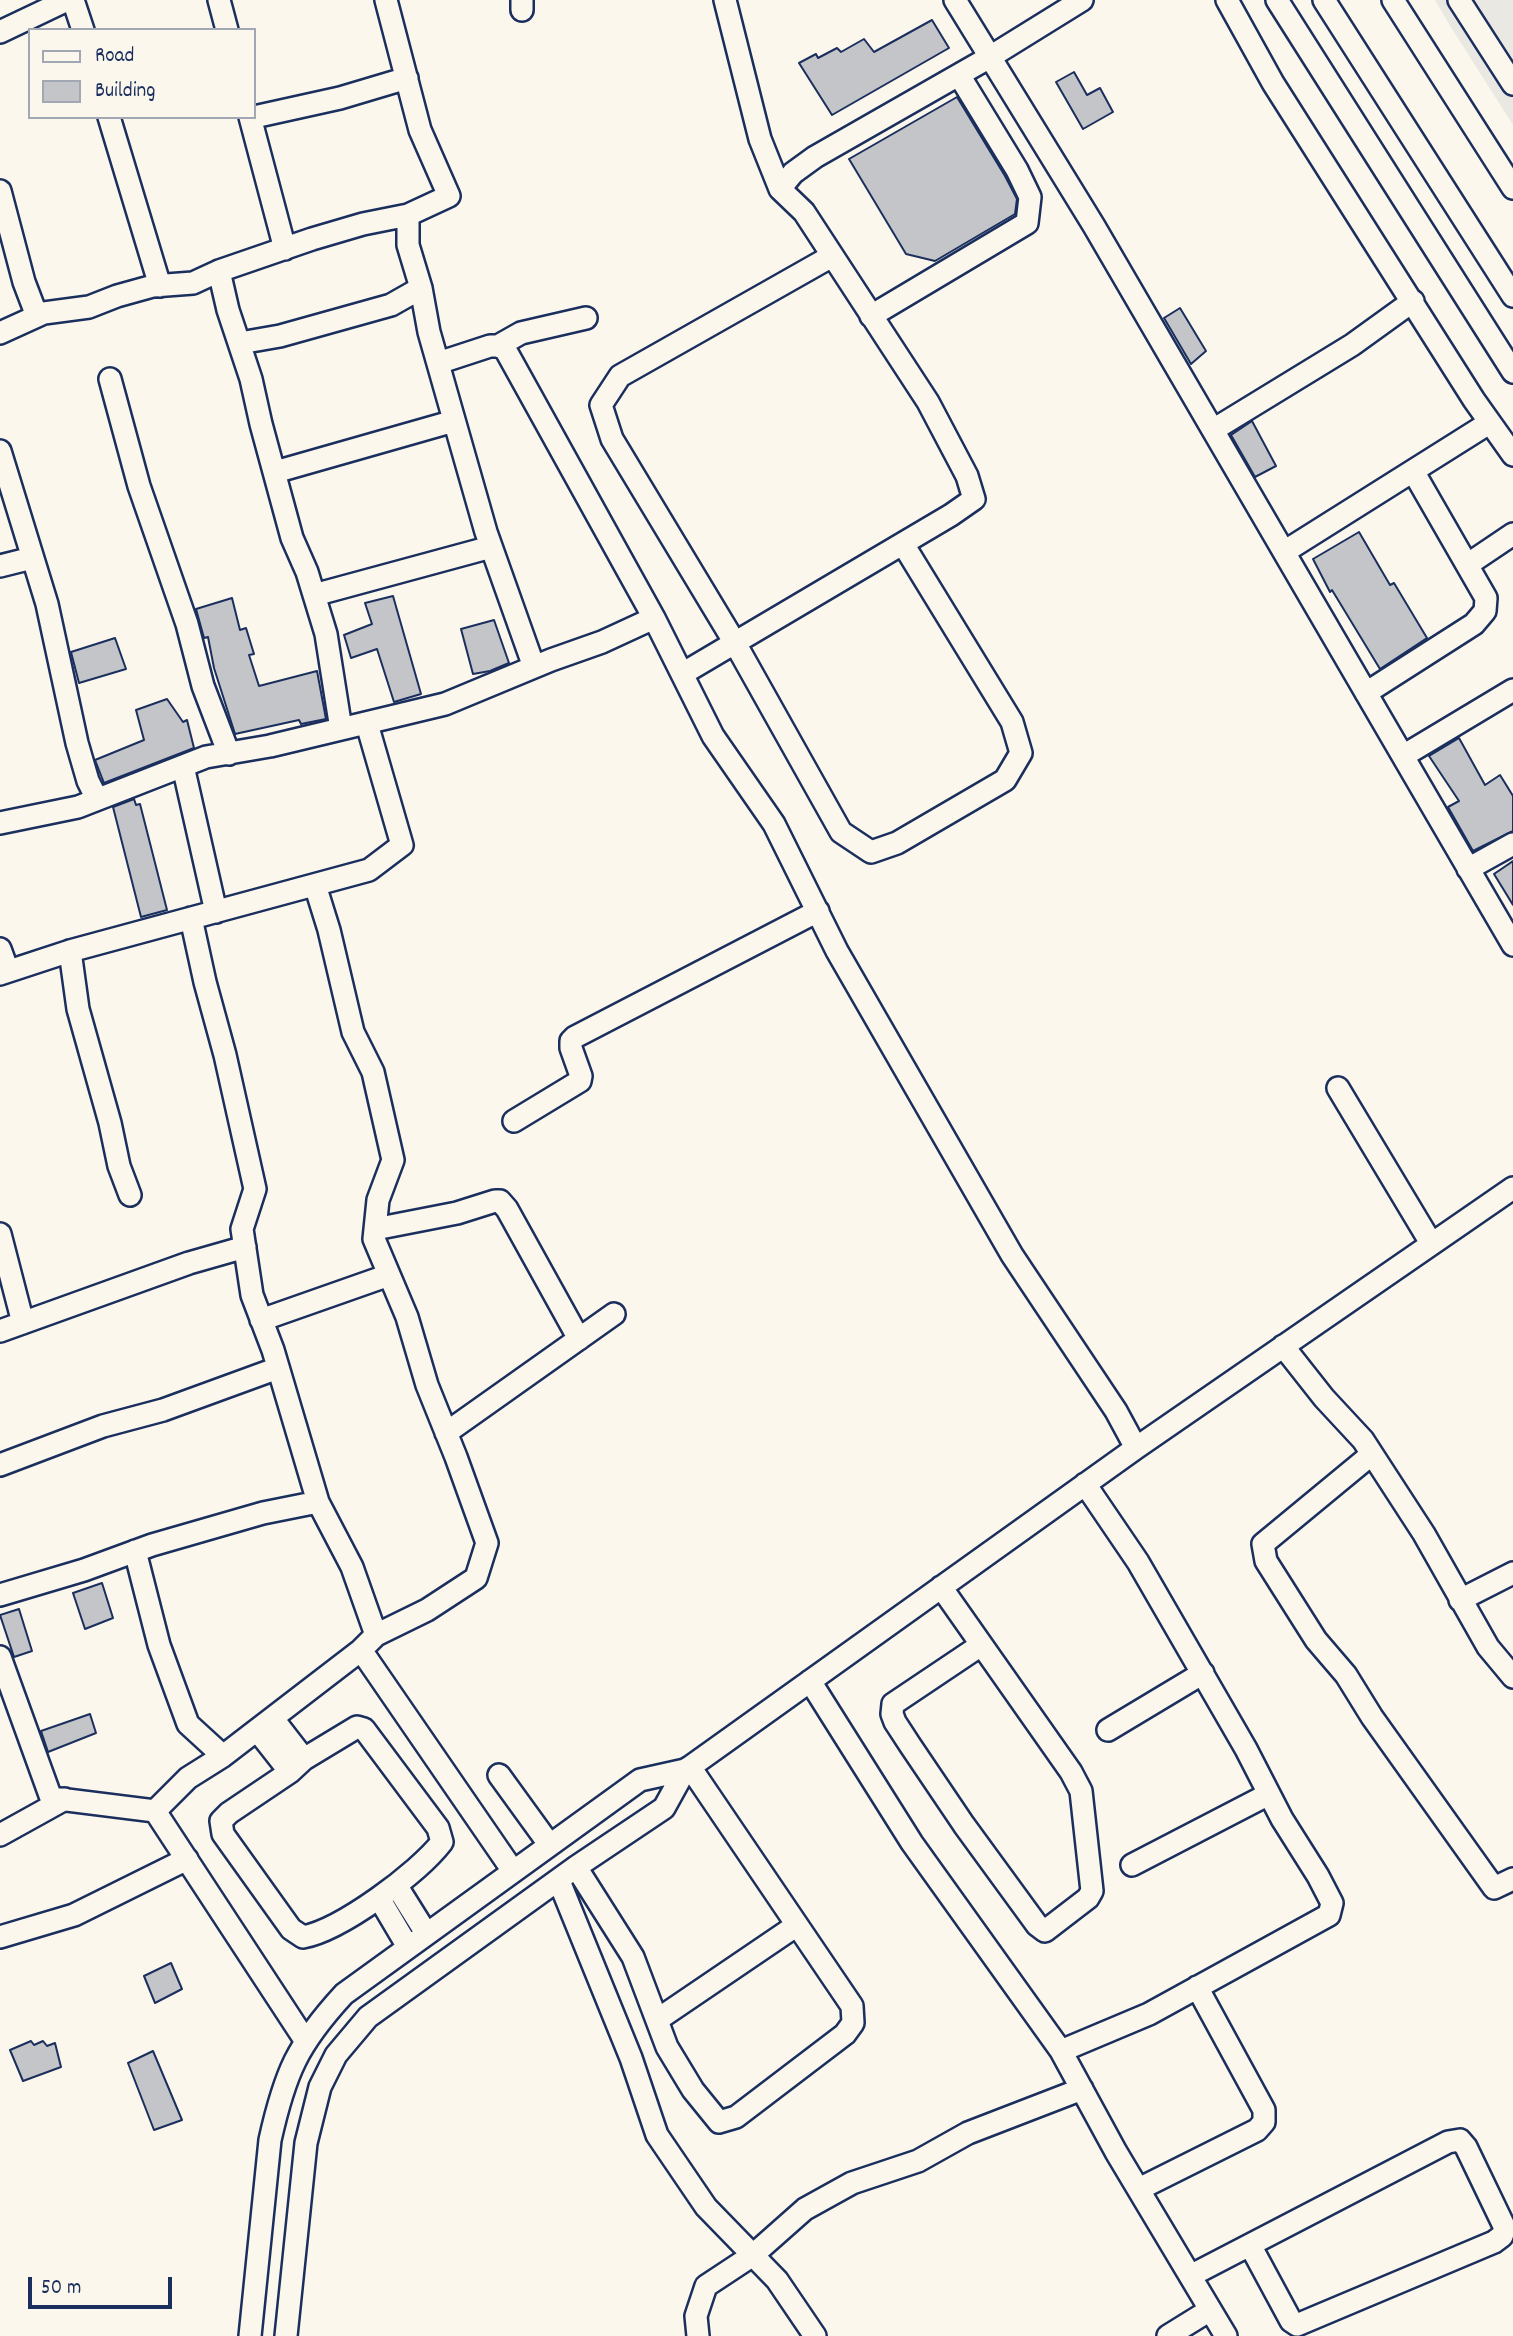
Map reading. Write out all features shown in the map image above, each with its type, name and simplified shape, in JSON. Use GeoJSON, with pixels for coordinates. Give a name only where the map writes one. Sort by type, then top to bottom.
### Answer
{"type":"FeatureCollection","features":[{"type":"Feature","properties":{"kind":"street"},"geometry":{"type":"LineString","coordinates":[[0,32],[70,0],[82,28]]}},
{"type":"Feature","properties":{"kind":"street"},"geometry":{"type":"LineString","coordinates":[[219,0],[226,28]]}},
{"type":"Feature","properties":{"kind":"street"},"geometry":{"type":"LineString","coordinates":[[0,333],[44,313],[89,307],[117,296],[160,286],[193,283],[219,271],[362,224],[408,215],[449,196],[420,130],[386,0]]}},
{"type":"Feature","properties":{"kind":"street"},"geometry":{"type":"LineString","coordinates":[[682,674],[903,544],[974,499],[967,476],[928,402],[804,212],[780,189],[760,139],[725,0]]}},
{"type":"Feature","properties":{"kind":"street"},"geometry":{"type":"LineString","coordinates":[[956,0],[1094,226],[1513,945]]}},
{"type":"Feature","properties":{"kind":"street"},"geometry":{"type":"LineString","coordinates":[[780,189],[793,173],[815,157],[990,57],[1082,0]]}},
{"type":"Feature","properties":{"kind":"street"},"geometry":{"type":"LineString","coordinates":[[1227,0],[1273,83],[1489,422],[1513,455]]}},
{"type":"Feature","properties":{"kind":"street"},"geometry":{"type":"LineString","coordinates":[[1277,0],[1513,372]]}},
{"type":"Feature","properties":{"kind":"street"},"geometry":{"type":"LineString","coordinates":[[1324,0],[1513,296]]}},
{"type":"Feature","properties":{"kind":"street"},"geometry":{"type":"LineString","coordinates":[[1393,0],[1513,188]]}},
{"type":"Feature","properties":{"kind":"street"},"geometry":{"type":"LineString","coordinates":[[1459,0],[1513,85]]}},
{"type":"Feature","properties":{"kind":"street"},"geometry":{"type":"LineString","coordinates":[[871,316],[1027,223],[1030,197],[1017,170],[959,75]]}},
{"type":"Feature","properties":{"kind":"street"},"geometry":{"type":"LineString","coordinates":[[256,116],[341,98],[407,78]]}},
{"type":"Feature","properties":{"kind":"street"},"geometry":{"type":"LineString","coordinates":[[110,119],[160,286]]}},
{"type":"Feature","properties":{"kind":"street"},"geometry":{"type":"LineString","coordinates":[[252,119],[285,249]]}},
{"type":"Feature","properties":{"kind":"street"},"geometry":{"type":"LineString","coordinates":[[0,191],[24,282],[37,316]]}},
{"type":"Feature","properties":{"kind":"street"},"geometry":{"type":"LineString","coordinates":[[408,215],[408,245],[421,288],[429,332],[491,547],[534,667]]}},
{"type":"Feature","properties":{"kind":"street"},"geometry":{"type":"LineString","coordinates":[[832,256],[620,376],[601,405],[612,439],[735,643],[841,832],[871,852],[897,843],[1005,780],[1021,753],[1012,722],[903,544]]}},
{"type":"Feature","properties":{"kind":"street"},"geometry":{"type":"LineString","coordinates":[[219,271],[292,538],[326,634],[341,729]]}},
{"type":"Feature","properties":{"kind":"street"},"geometry":{"type":"LineString","coordinates":[[240,343],[280,336],[391,304],[421,288]]}},
{"type":"Feature","properties":{"kind":"street"},"geometry":{"type":"LineString","coordinates":[[1213,430],[1352,345],[1412,301]]}},
{"type":"Feature","properties":{"kind":"street"},"geometry":{"type":"LineString","coordinates":[[498,346],[521,333],[586,318]]}},
{"type":"Feature","properties":{"kind":"street"},"geometry":{"type":"LineString","coordinates":[[438,363],[489,346],[505,349],[654,618],[713,736],[774,824],[837,951],[1013,1255],[1116,1411],[1136,1448]]}},
{"type":"Feature","properties":{"kind":"street"},"geometry":{"type":"LineString","coordinates":[[110,379],[139,486],[187,624],[203,686],[229,754]]}},
{"type":"Feature","properties":{"kind":"street"},"geometry":{"type":"LineString","coordinates":[[275,472],[454,421]]}},
{"type":"Feature","properties":{"kind":"street"},"geometry":{"type":"LineString","coordinates":[[1284,552],[1489,422]]}},
{"type":"Feature","properties":{"kind":"street"},"geometry":{"type":"LineString","coordinates":[[0,450],[47,604],[77,743],[88,781],[97,799]]}},
{"type":"Feature","properties":{"kind":"street"},"geometry":{"type":"LineString","coordinates":[[1366,693],[1474,624],[1485,611],[1486,598],[1413,471]]}},
{"type":"Feature","properties":{"kind":"street"},"geometry":{"type":"LineString","coordinates":[[1467,565],[1513,534]]}},
{"type":"Feature","properties":{"kind":"street"},"geometry":{"type":"LineString","coordinates":[[314,595],[491,547]]}},
{"type":"Feature","properties":{"kind":"street"},"geometry":{"type":"LineString","coordinates":[[0,566],[32,558]]}},
{"type":"Feature","properties":{"kind":"street"},"geometry":{"type":"LineString","coordinates":[[0,823],[78,807],[206,757],[270,746],[445,705],[534,667],[602,642],[654,618]]}},
{"type":"Feature","properties":{"kind":"street"},"geometry":{"type":"LineString","coordinates":[[1403,756],[1513,690]]}},
{"type":"Feature","properties":{"kind":"street"},"geometry":{"type":"LineString","coordinates":[[0,949],[4,972],[70,951],[369,870],[402,845],[367,723]]}},
{"type":"Feature","properties":{"kind":"street"},"geometry":{"type":"LineString","coordinates":[[183,766],[216,912]]}},
{"type":"Feature","properties":{"kind":"street"},"geometry":{"type":"LineString","coordinates":[[1468,869],[1513,844]]}},
{"type":"Feature","properties":{"kind":"street"},"geometry":{"type":"LineString","coordinates":[[155,1811],[188,1778],[265,1725],[369,1642],[427,1611],[476,1578],[487,1543],[427,1385],[407,1317],[374,1240],[378,1200],[393,1160],[373,1072],[353,1032],[329,930],[315,885]]}},
{"type":"Feature","properties":{"kind":"street"},"geometry":{"type":"LineString","coordinates":[[514,1121],[580,1081],[581,1076],[571,1048],[571,1041],[575,1037],[818,911]]}},
{"type":"Feature","properties":{"kind":"street"},"geometry":{"type":"LineString","coordinates":[[191,918],[255,1189],[242,1229],[252,1295],[278,1368],[318,1502],[352,1567],[369,1642],[513,1871]]}},
{"type":"Feature","properties":{"kind":"street"},"geometry":{"type":"LineString","coordinates":[[70,951],[78,1009],[110,1123],[119,1166],[130,1195]]}},
{"type":"Feature","properties":{"kind":"street"},"geometry":{"type":"LineString","coordinates":[[1338,1088],[1431,1244]]}},
{"type":"Feature","properties":{"kind":"street"},"geometry":{"type":"LineString","coordinates":[[286,2336],[306,2143],[320,2087],[336,2055],[368,2017],[576,1867],[664,1808],[688,1769],[1136,1448],[1513,1188]]}},
{"type":"Feature","properties":{"kind":"street"},"geometry":{"type":"LineString","coordinates":[[375,1229],[457,1213],[500,1201],[507,1209],[579,1339]]}},
{"type":"Feature","properties":{"kind":"street"},"geometry":{"type":"LineString","coordinates":[[0,1234],[23,1323]]}},
{"type":"Feature","properties":{"kind":"street"},"geometry":{"type":"LineString","coordinates":[[0,1331],[189,1263],[245,1247]]}},
{"type":"Feature","properties":{"kind":"street"},"geometry":{"type":"LineString","coordinates":[[261,1320],[389,1275]]}},
{"type":"Feature","properties":{"kind":"street"},"geometry":{"type":"LineString","coordinates":[[446,1433],[614,1314]]}},
{"type":"Feature","properties":{"kind":"street"},"geometry":{"type":"LineString","coordinates":[[1283,1346],[1324,1398],[1363,1440],[1424,1534],[1488,1647],[1513,1677]]}},
{"type":"Feature","properties":{"kind":"street"},"geometry":{"type":"LineString","coordinates":[[0,1465],[103,1426],[163,1410],[278,1368]]}},
{"type":"Feature","properties":{"kind":"street"},"geometry":{"type":"LineString","coordinates":[[1372,1454],[1263,1544],[1266,1561],[1316,1640],[1346,1675],[1372,1717],[1494,1888],[1513,1879]]}},
{"type":"Feature","properties":{"kind":"street"},"geometry":{"type":"LineString","coordinates":[[1061,2051],[1149,2014],[1329,1915],[1332,1910],[1332,1903],[1318,1876],[1282,1819],[1203,1673],[1138,1562],[1085,1484]]}},
{"type":"Feature","properties":{"kind":"street"},"geometry":{"type":"LineString","coordinates":[[0,1595],[263,1513],[318,1502]]}},
{"type":"Feature","properties":{"kind":"street"},"geometry":{"type":"LineString","coordinates":[[135,1551],[159,1645],[188,1724],[223,1756]]}},
{"type":"Feature","properties":{"kind":"street"},"geometry":{"type":"LineString","coordinates":[[1460,1600],[1513,1573]]}},
{"type":"Feature","properties":{"kind":"street"},"geometry":{"type":"LineString","coordinates":[[941,1587],[1071,1772],[1080,1791],[1092,1891],[1088,1898],[1045,1931],[1037,1925],[964,1825],[892,1714],[893,1704],[981,1644]]}},
{"type":"Feature","properties":{"kind":"street"},"geometry":{"type":"LineString","coordinates":[[0,1657],[51,1798],[155,1811],[305,2040]]}},
{"type":"Feature","properties":{"kind":"street"},"geometry":{"type":"LineString","coordinates":[[1108,1730],[1203,1673]]}},
{"type":"Feature","properties":{"kind":"street"},"geometry":{"type":"LineString","coordinates":[[810,1681],[912,1843],[1061,2051],[1226,2336]]}},
{"type":"Feature","properties":{"kind":"street"},"geometry":{"type":"LineString","coordinates":[[265,1725],[297,1765]]}},
{"type":"Feature","properties":{"kind":"street"},"geometry":{"type":"LineString","coordinates":[[358,1727],[365,1729],[438,1828],[442,1842],[387,1892],[316,1935],[303,1937],[291,1929],[223,1835],[221,1821],[348,1731],[358,1727]]}},
{"type":"Feature","properties":{"kind":"street"},"geometry":{"type":"LineString","coordinates":[[250,2336],[270,2140],[286,2078],[305,2040],[344,1993],[549,1844],[640,1780],[688,1769]]}},
{"type":"Feature","properties":{"kind":"street"},"geometry":{"type":"LineString","coordinates":[[576,1867],[633,1957],[667,2047],[719,2122],[736,2117],[845,2034],[853,2023],[852,2006],[688,1769]]}},
{"type":"Feature","properties":{"kind":"street"},"geometry":{"type":"LineString","coordinates":[[499,1775],[549,1844]]}},
{"type":"Feature","properties":{"kind":"street"},"geometry":{"type":"LineString","coordinates":[[1132,1865],[1269,1794]]}},
{"type":"Feature","properties":{"kind":"street"},"geometry":{"type":"LineString","coordinates":[[0,1835],[65,1799]]}},
{"type":"Feature","properties":{"kind":"street"},"geometry":{"type":"LineString","coordinates":[[0,1937],[74,1915],[187,1859]]}},
{"type":"Feature","properties":{"kind":"street"},"geometry":{"type":"LineString","coordinates":[[559,1881],[631,2058],[657,2135],[706,2207],[777,2280],[815,2336]]}},
{"type":"Feature","properties":{"kind":"street"},"geometry":{"type":"LineString","coordinates":[[387,1892],[426,1933]]}},
{"type":"Feature","properties":{"kind":"street"},"geometry":{"type":"LineString","coordinates":[[387,1892],[408,1947]]}},
{"type":"Feature","properties":{"kind":"street"},"geometry":{"type":"LineString","coordinates":[[657,2020],[797,1925]]}},
{"type":"Feature","properties":{"kind":"street"},"geometry":{"type":"LineString","coordinates":[[1139,2189],[1257,2130],[1264,2122],[1264,2110],[1197,1987]]}},
{"type":"Feature","properties":{"kind":"street"},"geometry":{"type":"LineString","coordinates":[[698,2336],[696,2316],[706,2286],[753,2255],[805,2209],[852,2183],[918,2161],[968,2133],[1082,2089]]}},
{"type":"Feature","properties":{"kind":"street"},"geometry":{"type":"LineString","coordinates":[[1190,2276],[1448,2142],[1460,2140],[1466,2147],[1505,2228],[1502,2236],[1493,2242],[1297,2325],[1290,2321],[1250,2245]]}},
{"type":"Feature","properties":{"kind":"street"},"geometry":{"type":"LineString","coordinates":[[1168,2336],[1210,2310]]}},
{"type":"Feature","properties":{"kind":"shaded area"},"geometry":{"type":"Polygon","coordinates":[[[1435,0],[1513,0],[1513,125],[1449,24],[1435,0]]]}},
{"type":"Feature","properties":{"kind":"building"},"geometry":{"type":"Polygon","coordinates":[[[932,20],[949,48],[832,115],[799,63],[816,54],[818,58],[837,48],[841,52],[864,39],[874,52],[932,20]]]}},
{"type":"Feature","properties":{"kind":"building"},"geometry":{"type":"Polygon","coordinates":[[[1074,72],[1087,95],[1100,88],[1113,112],[1083,129],[1056,82],[1074,72]]]}},
{"type":"Feature","properties":{"kind":"building"},"geometry":{"type":"Polygon","coordinates":[[[957,97],[1017,199],[1015,214],[935,261],[906,254],[849,159],[957,97]]]}},
{"type":"Feature","properties":{"kind":"building"},"geometry":{"type":"Polygon","coordinates":[[[1180,308],[1206,351],[1191,364],[1164,318],[1180,308]]]}},
{"type":"Feature","properties":{"kind":"building"},"geometry":{"type":"Polygon","coordinates":[[[1252,421],[1276,466],[1255,477],[1231,435],[1252,421]]]}},
{"type":"Feature","properties":{"kind":"building"},"geometry":{"type":"Polygon","coordinates":[[[1359,532],[1390,585],[1394,583],[1427,638],[1380,669],[1332,590],[1330,592],[1313,559],[1359,532]]]}},
{"type":"Feature","properties":{"kind":"building"},"geometry":{"type":"Polygon","coordinates":[[[393,596],[421,694],[394,702],[377,649],[351,658],[344,635],[372,624],[365,603],[393,596]]]}},
{"type":"Feature","properties":{"kind":"building"},"geometry":{"type":"Polygon","coordinates":[[[232,598],[240,630],[246,628],[254,654],[249,655],[259,686],[317,671],[326,719],[301,724],[299,720],[235,734],[214,668],[208,637],[204,638],[196,609],[232,598]]]}},
{"type":"Feature","properties":{"kind":"building"},"geometry":{"type":"Polygon","coordinates":[[[494,620],[509,663],[473,674],[461,629],[494,620]]]}},
{"type":"Feature","properties":{"kind":"building"},"geometry":{"type":"Polygon","coordinates":[[[115,638],[126,669],[79,683],[71,652],[115,638]]]}},
{"type":"Feature","properties":{"kind":"building"},"geometry":{"type":"Polygon","coordinates":[[[167,699],[183,722],[187,720],[194,748],[104,783],[95,760],[144,740],[136,710],[167,699]]]}},
{"type":"Feature","properties":{"kind":"building"},"geometry":{"type":"Polygon","coordinates":[[[1459,738],[1485,785],[1500,775],[1513,796],[1513,831],[1473,851],[1448,807],[1459,801],[1429,756],[1459,738]]]}},
{"type":"Feature","properties":{"kind":"building"},"geometry":{"type":"Polygon","coordinates":[[[134,799],[136,805],[140,804],[167,910],[141,917],[113,807],[134,799]]]}},
{"type":"Feature","properties":{"kind":"building"},"geometry":{"type":"Polygon","coordinates":[[[1513,861],[1513,905],[1494,874],[1513,861]]]}},
{"type":"Feature","properties":{"kind":"building"},"geometry":{"type":"Polygon","coordinates":[[[102,1583],[113,1618],[85,1629],[73,1593],[102,1583]]]}},
{"type":"Feature","properties":{"kind":"building"},"geometry":{"type":"Polygon","coordinates":[[[19,1609],[32,1651],[14,1657],[0,1615],[19,1609]]]}},
{"type":"Feature","properties":{"kind":"building"},"geometry":{"type":"Polygon","coordinates":[[[90,1714],[96,1733],[48,1752],[41,1731],[90,1714]]]}},
{"type":"Feature","properties":{"kind":"building"},"geometry":{"type":"Polygon","coordinates":[[[171,1963],[182,1989],[155,2003],[144,1976],[171,1963]]]}},
{"type":"Feature","properties":{"kind":"building"},"geometry":{"type":"Polygon","coordinates":[[[31,2041],[34,2045],[43,2041],[47,2046],[55,2043],[61,2067],[23,2081],[10,2050],[31,2041]]]}},
{"type":"Feature","properties":{"kind":"building"},"geometry":{"type":"Polygon","coordinates":[[[153,2051],[182,2120],[154,2130],[128,2063],[153,2051]]]}}]}
